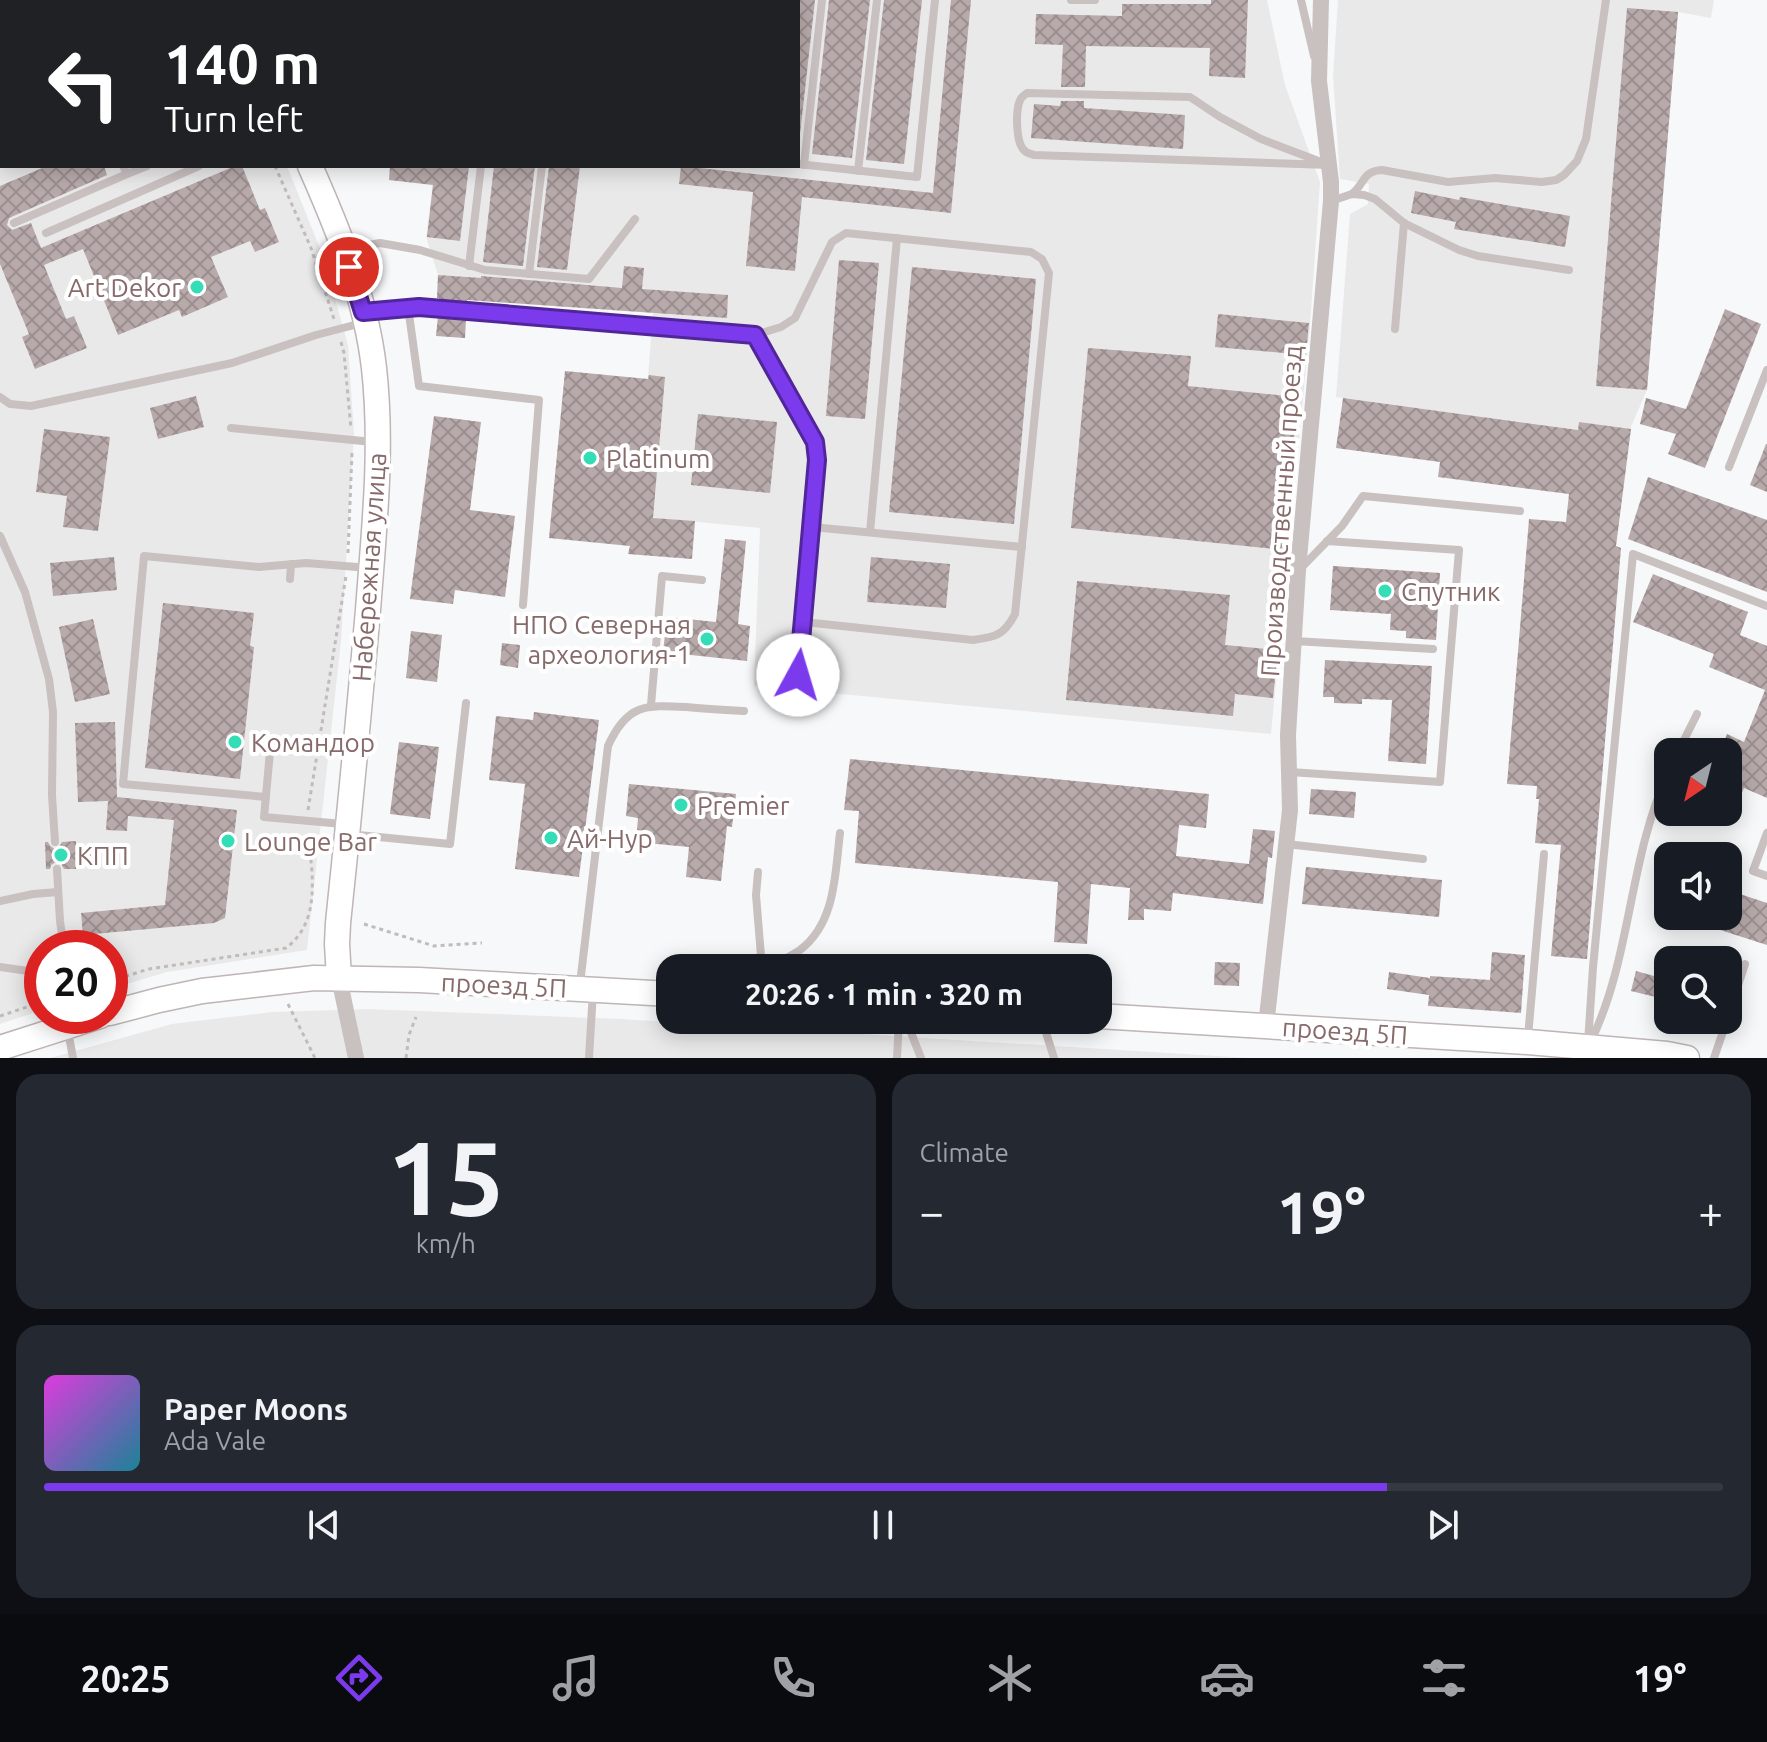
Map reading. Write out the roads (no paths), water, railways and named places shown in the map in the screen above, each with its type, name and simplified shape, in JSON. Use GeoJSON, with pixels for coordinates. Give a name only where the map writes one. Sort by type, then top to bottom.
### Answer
{"type":"FeatureCollection","features":[{"type":"Feature","properties":{"kind":"street","name":"Производственный проезд"},"geometry":{"type":"LineString","coordinates":[[1266,1026],[1290,810],[1288,735],[1298,570],[1331,201],[1319,81],[1321,0]]}},
{"type":"Feature","properties":{"kind":"street","name":"Набережная улица"},"geometry":{"type":"LineString","coordinates":[[311,168],[343,250],[364,317],[374,366],[378,442],[359,567],[348,830],[337,933],[339,978]]}},
{"type":"Feature","properties":{"kind":"street","name":"проезд 5П"},"geometry":{"type":"LineString","coordinates":[[128,1008],[215,989],[287,980],[339,978],[656,993]]}},
{"type":"Feature","properties":{"kind":"street"},"geometry":{"type":"LineString","coordinates":[[339,978],[356,1058]]}},
{"type":"Feature","properties":{"kind":"street","name":"проезд 5П"},"geometry":{"type":"LineString","coordinates":[[1112,1017],[1542,1048],[1588,1047],[1687,1058]]}},
{"type":"Feature","properties":{"kind":"street"},"geometry":{"type":"LineString","coordinates":[[0,1048],[39,1034]]}},
{"type":"Feature","properties":{"kind":"lane"},"geometry":{"type":"LineString","coordinates":[[822,0],[801,165],[917,177],[935,0]]}},
{"type":"Feature","properties":{"kind":"lane"},"geometry":{"type":"LineString","coordinates":[[858,171],[877,0]]}},
{"type":"Feature","properties":{"kind":"lane"},"geometry":{"type":"LineString","coordinates":[[1071,0],[1095,0]]}},
{"type":"Feature","properties":{"kind":"lane"},"geometry":{"type":"LineString","coordinates":[[1301,0],[1319,81]]}},
{"type":"Feature","properties":{"kind":"lane"},"geometry":{"type":"LineString","coordinates":[[1331,201],[1352,194],[1374,170],[1448,182],[1495,178],[1542,182],[1564,175],[1577,161],[1586,139],[1606,0]]}},
{"type":"Feature","properties":{"kind":"lane"},"geometry":{"type":"LineString","coordinates":[[1027,93],[1190,97],[1261,139],[1329,165],[1034,155],[1020,146],[1018,105],[1027,93]]}},
{"type":"Feature","properties":{"kind":"lane"},"geometry":{"type":"LineString","coordinates":[[46,233],[194,168]]}},
{"type":"Feature","properties":{"kind":"lane"},"geometry":{"type":"LineString","coordinates":[[469,266],[481,168]]}},
{"type":"Feature","properties":{"kind":"lane"},"geometry":{"type":"LineString","coordinates":[[529,274],[542,168]]}},
{"type":"Feature","properties":{"kind":"lane"},"geometry":{"type":"LineString","coordinates":[[14,223],[125,170]]}},
{"type":"Feature","properties":{"kind":"lane"},"geometry":{"type":"LineString","coordinates":[[1352,194],[1375,199],[1404,223],[1459,250],[1478,256],[1569,270]]}},
{"type":"Feature","properties":{"kind":"lane"},"geometry":{"type":"LineString","coordinates":[[343,250],[380,243],[420,250],[485,270],[589,279],[635,219]]}},
{"type":"Feature","properties":{"kind":"lane"},"geometry":{"type":"LineString","coordinates":[[1395,329],[1404,223]]}},
{"type":"Feature","properties":{"kind":"lane"},"geometry":{"type":"LineString","coordinates":[[0,397],[10,404],[31,406],[232,363],[337,330],[364,317],[408,307],[755,335],[781,327],[795,318],[832,242],[846,233],[1031,252],[1042,259],[1049,273],[1015,614],[1008,628],[992,637],[973,640],[804,622]]}},
{"type":"Feature","properties":{"kind":"lane"},"geometry":{"type":"LineString","coordinates":[[870,532],[897,238]]}},
{"type":"Feature","properties":{"kind":"lane"},"geometry":{"type":"LineString","coordinates":[[408,307],[419,386],[539,400],[523,605]]}},
{"type":"Feature","properties":{"kind":"lane"},"geometry":{"type":"LineString","coordinates":[[755,335],[815,442],[817,460],[798,675]]}},
{"type":"Feature","properties":{"kind":"lane"},"geometry":{"type":"LineString","coordinates":[[1729,467],[1767,370]]}},
{"type":"Feature","properties":{"kind":"lane"},"geometry":{"type":"LineString","coordinates":[[231,428],[378,442]]}},
{"type":"Feature","properties":{"kind":"lane"},"geometry":{"type":"LineString","coordinates":[[1298,570],[1342,526],[1363,496],[1520,511]]}},
{"type":"Feature","properties":{"kind":"lane"},"geometry":{"type":"LineString","coordinates":[[812,527],[1022,547]]}},
{"type":"Feature","properties":{"kind":"lane"},"geometry":{"type":"LineString","coordinates":[[0,536],[25,592],[49,679],[53,712],[55,842]]}},
{"type":"Feature","properties":{"kind":"lane"},"geometry":{"type":"LineString","coordinates":[[1289,772],[1440,782],[1459,550],[1327,541]]}},
{"type":"Feature","properties":{"kind":"lane"},"geometry":{"type":"LineString","coordinates":[[1588,1047],[1633,554],[1767,606]]}},
{"type":"Feature","properties":{"kind":"lane"},"geometry":{"type":"LineString","coordinates":[[266,797],[123,784],[144,556],[259,567],[306,563],[359,567]]}},
{"type":"Feature","properties":{"kind":"lane"},"geometry":{"type":"LineString","coordinates":[[290,579],[291,564]]}},
{"type":"Feature","properties":{"kind":"lane"},"geometry":{"type":"LineString","coordinates":[[651,705],[662,576],[702,580]]}},
{"type":"Feature","properties":{"kind":"lane"},"geometry":{"type":"LineString","coordinates":[[1294,641],[1433,649]]}},
{"type":"Feature","properties":{"kind":"lane"},"geometry":{"type":"LineString","coordinates":[[271,741],[264,817],[450,844],[466,703]]}},
{"type":"Feature","properties":{"kind":"lane"},"geometry":{"type":"LineString","coordinates":[[589,1058],[586,990],[608,746],[616,727],[633,712],[651,705],[744,711]]}},
{"type":"Feature","properties":{"kind":"lane"},"geometry":{"type":"LineString","coordinates":[[1685,738],[1697,714]]}},
{"type":"Feature","properties":{"kind":"lane"},"geometry":{"type":"LineString","coordinates":[[1588,1047],[1608,1005],[1654,812]]}},
{"type":"Feature","properties":{"kind":"lane"},"geometry":{"type":"LineString","coordinates":[[792,954],[802,949],[823,923],[833,894],[840,833]]}},
{"type":"Feature","properties":{"kind":"lane"},"geometry":{"type":"LineString","coordinates":[[1767,833],[1753,871],[1767,876]]}},
{"type":"Feature","properties":{"kind":"lane"},"geometry":{"type":"LineString","coordinates":[[1286,844],[1423,859]]}},
{"type":"Feature","properties":{"kind":"lane"},"geometry":{"type":"LineString","coordinates":[[1542,1048],[1544,854]]}},
{"type":"Feature","properties":{"kind":"lane"},"geometry":{"type":"LineString","coordinates":[[57,869],[62,930]]}},
{"type":"Feature","properties":{"kind":"lane"},"geometry":{"type":"LineString","coordinates":[[758,872],[756,895],[762,954]]}},
{"type":"Feature","properties":{"kind":"lane"},"geometry":{"type":"LineString","coordinates":[[0,901],[58,892]]}},
{"type":"Feature","properties":{"kind":"lane"},"geometry":{"type":"LineString","coordinates":[[1742,973],[1745,964]]}},
{"type":"Feature","properties":{"kind":"lane"},"geometry":{"type":"LineString","coordinates":[[0,967],[24,970]]}},
{"type":"Feature","properties":{"kind":"lane"},"geometry":{"type":"LineString","coordinates":[[73,1034],[73,1058]]}},
{"type":"Feature","properties":{"kind":"lane"},"geometry":{"type":"LineString","coordinates":[[897,1058],[898,1034]]}},
{"type":"Feature","properties":{"kind":"lane"},"geometry":{"type":"LineString","coordinates":[[912,1034],[921,1058]]}},
{"type":"Feature","properties":{"kind":"lane"},"geometry":{"type":"LineString","coordinates":[[1046,1034],[1054,1058]]}},
{"type":"Feature","properties":{"kind":"lane"},"geometry":{"type":"LineString","coordinates":[[1714,1058],[1722,1034]]}},
{"type":"Feature","properties":{"kind":"place","name":"Art Dekor"},"geometry":{"type":"Point","coordinates":[197,287]}},
{"type":"Feature","properties":{"kind":"place","name":"Platinum"},"geometry":{"type":"Point","coordinates":[590,458]}},
{"type":"Feature","properties":{"kind":"place","name":"Спутник"},"geometry":{"type":"Point","coordinates":[1385,591]}},
{"type":"Feature","properties":{"kind":"place","name":"НПО Северная археология-1"},"geometry":{"type":"Point","coordinates":[707,639]}},
{"type":"Feature","properties":{"kind":"place","name":"Командор"},"geometry":{"type":"Point","coordinates":[235,742]}},
{"type":"Feature","properties":{"kind":"place","name":"Premier"},"geometry":{"type":"Point","coordinates":[681,805]}},
{"type":"Feature","properties":{"kind":"place","name":"Ай-Нур"},"geometry":{"type":"Point","coordinates":[551,838]}},
{"type":"Feature","properties":{"kind":"place","name":"Lounge Bar"},"geometry":{"type":"Point","coordinates":[228,841]}},
{"type":"Feature","properties":{"kind":"place","name":"КПП"},"geometry":{"type":"Point","coordinates":[61,855]}}]}
